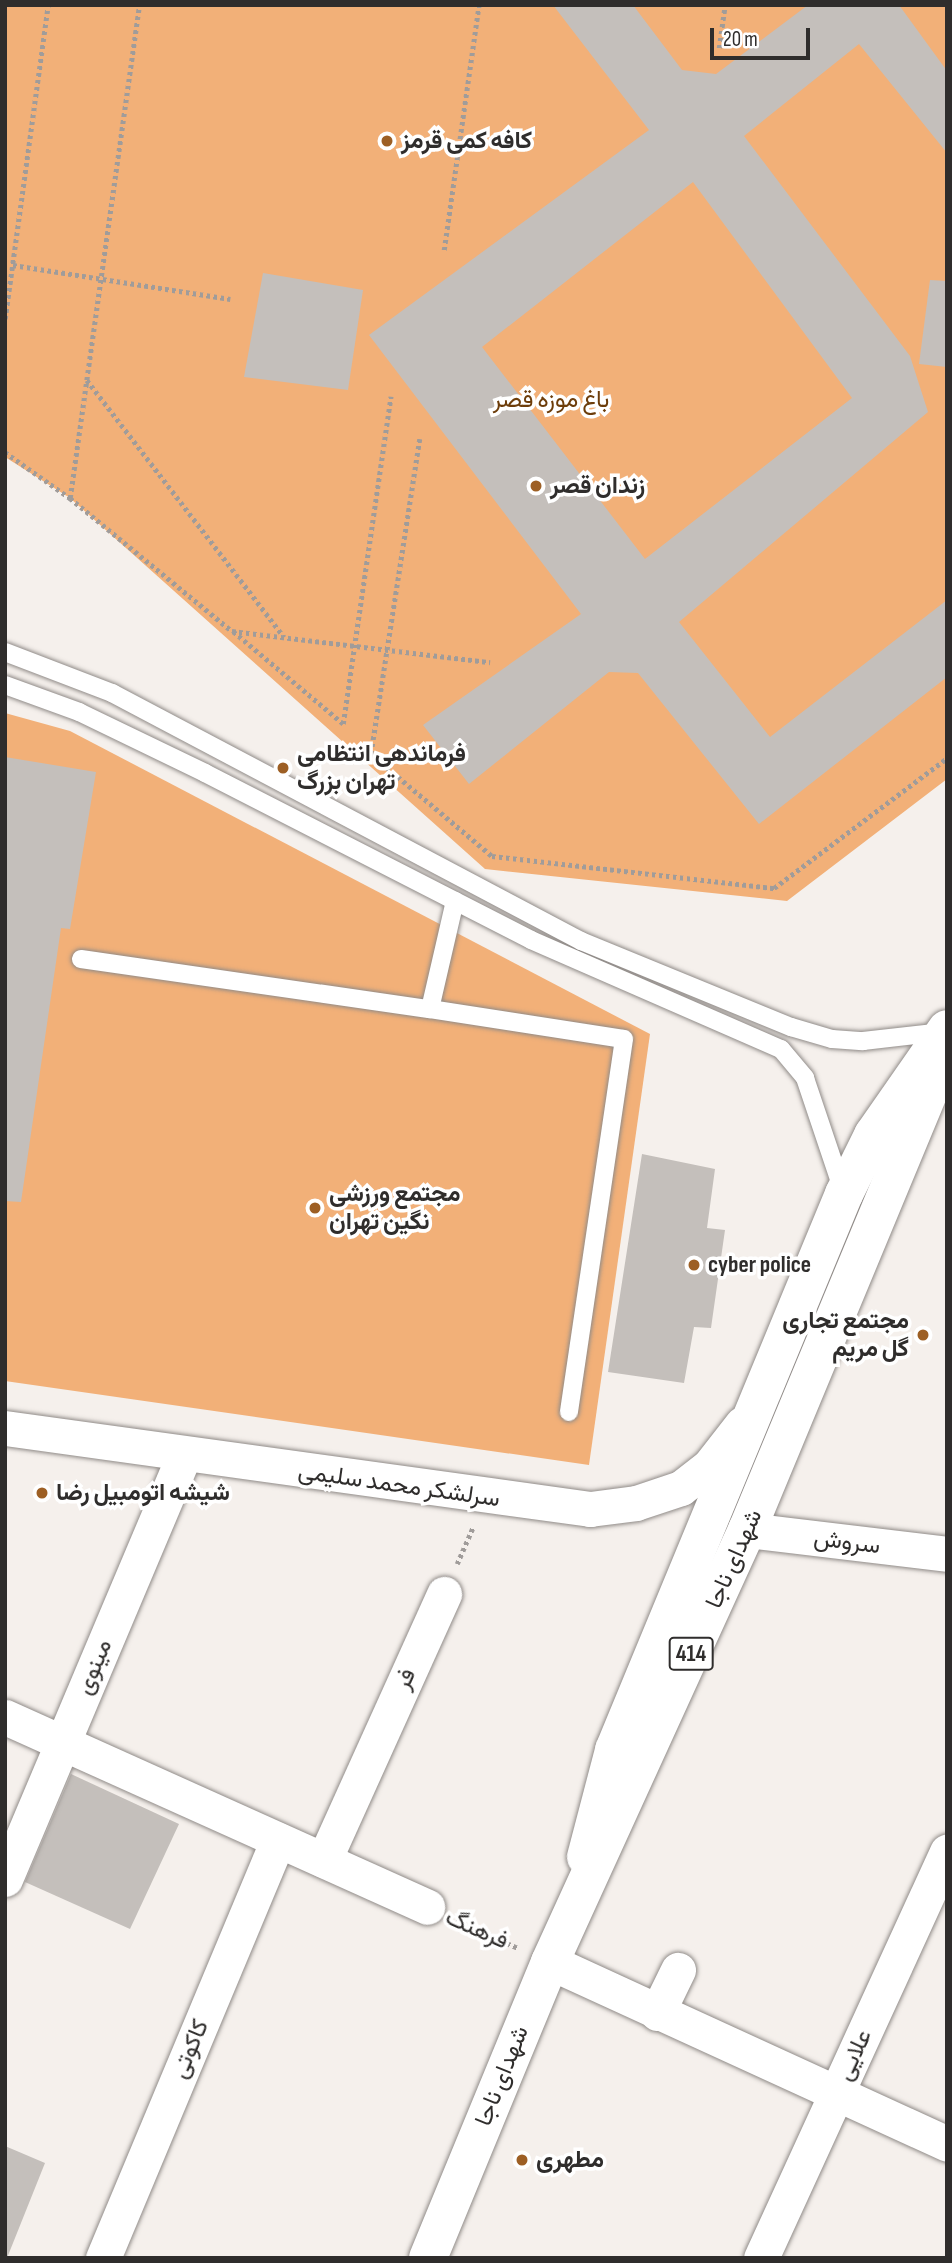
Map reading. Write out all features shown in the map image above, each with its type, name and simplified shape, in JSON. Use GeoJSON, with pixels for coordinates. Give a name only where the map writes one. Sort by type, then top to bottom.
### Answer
{"type":"FeatureCollection","features":[{"type":"Feature","properties":{"kind":"main road"},"geometry":{"type":"LineString","coordinates":[[571,1917],[614,1750],[844,1194],[873,1135],[946,1037]]}},
{"type":"Feature","properties":{"kind":"main road","name":"شهدای ناجا"},"geometry":{"type":"LineString","coordinates":[[428,2258],[550,1962],[747,1530],[946,1037]]}},
{"type":"Feature","properties":{"kind":"street","name":"سرلشکر محمد سلیمی"},"geometry":{"type":"LineString","coordinates":[[5,1428],[486,1498],[590,1509],[657,1499],[710,1465],[756,1407]]}},
{"type":"Feature","properties":{"kind":"street","name":"مینوی"},"geometry":{"type":"LineString","coordinates":[[5,1879],[184,1455]]}},
{"type":"Feature","properties":{"kind":"street","name":"سروش"},"geometry":{"type":"LineString","coordinates":[[747,1530],[947,1554]]}},
{"type":"Feature","properties":{"kind":"street","name":"فر"},"geometry":{"type":"LineString","coordinates":[[324,1860],[444,1594]]}},
{"type":"Feature","properties":{"kind":"street","name":"فرهنگ"},"geometry":{"type":"LineString","coordinates":[[5,1717],[427,1907]]}},
{"type":"Feature","properties":{"kind":"street","name":"کاکوتی"},"geometry":{"type":"LineString","coordinates":[[103,2258],[278,1840]]}},
{"type":"Feature","properties":{"kind":"street","name":"علایی"},"geometry":{"type":"LineString","coordinates":[[761,2258],[947,1852]]}},
{"type":"Feature","properties":{"kind":"street"},"geometry":{"type":"LineString","coordinates":[[550,1962],[947,2144]]}},
{"type":"Feature","properties":{"kind":"street"},"geometry":{"type":"LineString","coordinates":[[657,2012],[678,1970]]}},
{"type":"Feature","properties":{"kind":"lane"},"geometry":{"type":"LineString","coordinates":[[5,652],[112,693],[581,941],[766,1017],[832,1040],[946,1037]]}},
{"type":"Feature","properties":{"kind":"lane"},"geometry":{"type":"LineString","coordinates":[[5,684],[102,723],[531,940],[781,1049],[805,1078],[844,1194]]}},
{"type":"Feature","properties":{"kind":"lane"},"geometry":{"type":"LineString","coordinates":[[430,1009],[455,901]]}},
{"type":"Feature","properties":{"kind":"lane"},"geometry":{"type":"LineString","coordinates":[[81,959],[624,1039],[569,1412]]}},
{"type":"Feature","properties":{"kind":"path"},"geometry":{"type":"LineString","coordinates":[[5,319],[47,5]]}},
{"type":"Feature","properties":{"kind":"path"},"geometry":{"type":"LineString","coordinates":[[70,498],[87,380],[97,278],[139,5]]}},
{"type":"Feature","properties":{"kind":"path"},"geometry":{"type":"LineString","coordinates":[[444,250],[479,5]]}},
{"type":"Feature","properties":{"kind":"path"},"geometry":{"type":"LineString","coordinates":[[719,48],[725,5]]}},
{"type":"Feature","properties":{"kind":"path"},"geometry":{"type":"LineString","coordinates":[[13,265],[230,299]]}},
{"type":"Feature","properties":{"kind":"path"},"geometry":{"type":"LineString","coordinates":[[87,380],[285,637]]}},
{"type":"Feature","properties":{"kind":"path"},"geometry":{"type":"LineString","coordinates":[[5,452],[70,498],[343,724],[391,396]]}},
{"type":"Feature","properties":{"kind":"path"},"geometry":{"type":"LineString","coordinates":[[420,439],[371,754],[492,856],[774,888],[947,758]]}},
{"type":"Feature","properties":{"kind":"path"},"geometry":{"type":"LineString","coordinates":[[232,631],[490,662]]}},
{"type":"Feature","properties":{"kind":"path"},"geometry":{"type":"LineString","coordinates":[[444,1594],[486,1498]]}},
{"type":"Feature","properties":{"kind":"path","name":"فرهنگ"},"geometry":{"type":"LineString","coordinates":[[427,1907],[550,1962]]}},
{"type":"Feature","properties":{"kind":"green space","name":"باغ موزه قصر"},"geometry":{"type":"Polygon","coordinates":[[[5,5],[947,5],[947,779],[787,901],[485,869],[70,498],[5,457],[5,5]]]}},
{"type":"Feature","properties":{"kind":"green space","name":"مجتمع ورزشی نگین تهران"},"geometry":{"type":"Polygon","coordinates":[[[5,713],[70,731],[650,1034],[589,1465],[5,1381],[5,713]]]}},
{"type":"Feature","properties":{"kind":"building","name":"زندان قصر"},"geometry":{"type":"Polygon","coordinates":[[[553,5],[633,5],[682,70],[716,74],[808,5],[899,5],[947,71],[947,153],[859,44],[744,136],[910,356],[928,412],[679,622],[770,737],[947,600],[947,677],[759,824],[638,673],[609,672],[469,784],[423,725],[581,614],[369,335],[649,130],[553,5]],[[693,182],[482,347],[645,559],[852,398],[693,182]]]}},
{"type":"Feature","properties":{"kind":"building"},"geometry":{"type":"Polygon","coordinates":[[[263,273],[363,290],[348,390],[244,377],[263,273]]]}},
{"type":"Feature","properties":{"kind":"building"},"geometry":{"type":"Polygon","coordinates":[[[930,280],[947,281],[947,367],[919,364],[930,280]]]}},
{"type":"Feature","properties":{"kind":"building"},"geometry":{"type":"Polygon","coordinates":[[[5,757],[96,772],[70,929],[61,928],[21,1202],[5,1201],[5,757]]]}},
{"type":"Feature","properties":{"kind":"building"},"geometry":{"type":"Polygon","coordinates":[[[642,1154],[715,1169],[707,1228],[725,1230],[711,1328],[694,1327],[684,1383],[608,1372],[642,1154]]]}},
{"type":"Feature","properties":{"kind":"building"},"geometry":{"type":"Polygon","coordinates":[[[71,1774],[179,1824],[130,1929],[25,1882],[71,1774]]]}},
{"type":"Feature","properties":{"kind":"building"},"geometry":{"type":"Polygon","coordinates":[[[5,2146],[45,2163],[7,2258],[5,2258],[5,2146]]]}},
{"type":"Feature","properties":{"kind":"place","name":"کافه کمی قرمز"},"geometry":{"type":"Point","coordinates":[387,141]}},
{"type":"Feature","properties":{"kind":"place","name":"زندان قصر"},"geometry":{"type":"Point","coordinates":[536,486]}},
{"type":"Feature","properties":{"kind":"place","name":"فرماندهی انتظامی تهران بزرگ"},"geometry":{"type":"Point","coordinates":[283,768]}},
{"type":"Feature","properties":{"kind":"place","name":"مجتمع ورزشی نگین تهران"},"geometry":{"type":"Point","coordinates":[315,1208]}},
{"type":"Feature","properties":{"kind":"place","name":"cyber police"},"geometry":{"type":"Point","coordinates":[694,1265]}},
{"type":"Feature","properties":{"kind":"place","name":"مجتمع تجاری گل مریم"},"geometry":{"type":"Point","coordinates":[923,1335]}},
{"type":"Feature","properties":{"kind":"place","name":"شیشه اتومبیل رضا"},"geometry":{"type":"Point","coordinates":[42,1493]}},
{"type":"Feature","properties":{"kind":"place","name":"مطهری"},"geometry":{"type":"Point","coordinates":[522,2160]}}]}
